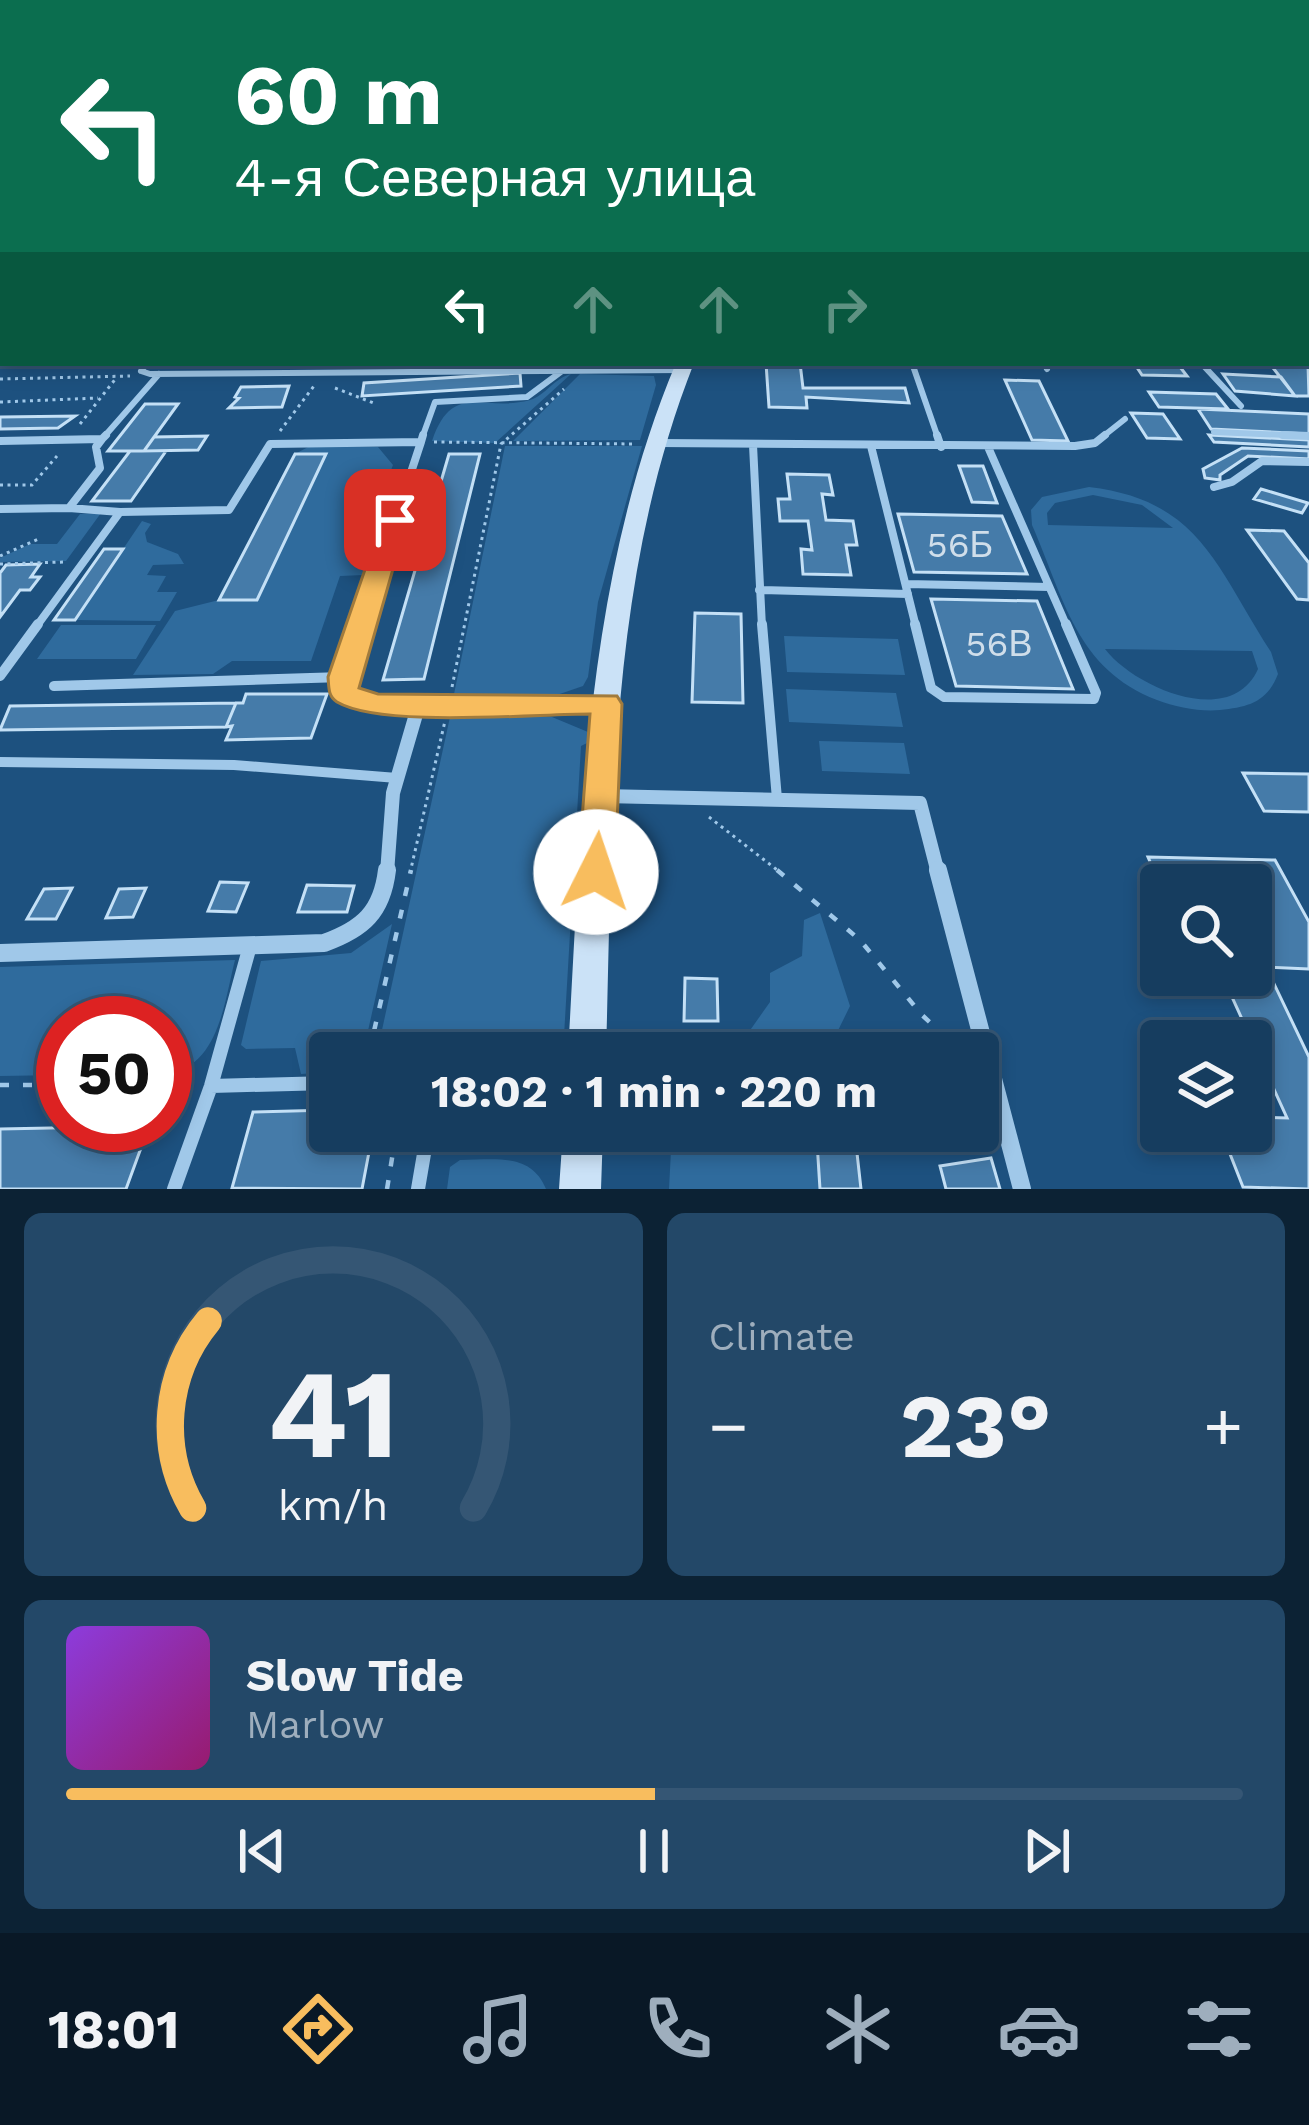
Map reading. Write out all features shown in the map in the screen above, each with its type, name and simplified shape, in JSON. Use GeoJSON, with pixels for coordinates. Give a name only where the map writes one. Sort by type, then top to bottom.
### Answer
{"type":"FeatureCollection","features":[{"type":"Feature","properties":{"kind":"main road"},"geometry":{"type":"LineString","coordinates":[[588,1032],[606,704],[621,585],[644,444],[684,366]]}},
{"type":"Feature","properties":{"kind":"main road"},"geometry":{"type":"LineString","coordinates":[[580,1189],[581,1152]]}},
{"type":"Feature","properties":{"kind":"street"},"geometry":{"type":"LineString","coordinates":[[0,953],[324,943],[351,936],[372,920],[387,883],[397,778],[419,704],[606,704]]}},
{"type":"Feature","properties":{"kind":"street"},"geometry":{"type":"LineString","coordinates":[[602,796],[920,803],[1022,1189]]}},
{"type":"Feature","properties":{"kind":"lane"},"geometry":{"type":"LineString","coordinates":[[145,366],[142,372],[158,375],[684,366]]}},
{"type":"Feature","properties":{"kind":"lane"},"geometry":{"type":"LineString","coordinates":[[282,372],[285,366]]}},
{"type":"Feature","properties":{"kind":"lane"},"geometry":{"type":"LineString","coordinates":[[328,372],[332,366]]}},
{"type":"Feature","properties":{"kind":"lane"},"geometry":{"type":"LineString","coordinates":[[913,366],[941,447]]}},
{"type":"Feature","properties":{"kind":"lane"},"geometry":{"type":"LineString","coordinates":[[1204,366],[1241,406]]}},
{"type":"Feature","properties":{"kind":"lane"},"geometry":{"type":"LineString","coordinates":[[419,704],[363,703],[344,693],[343,677],[435,402],[527,397],[564,369]]}},
{"type":"Feature","properties":{"kind":"lane"},"geometry":{"type":"LineString","coordinates":[[69,508],[100,468],[96,447],[158,375]]}},
{"type":"Feature","properties":{"kind":"lane"},"geometry":{"type":"LineString","coordinates":[[644,444],[1087,445],[1125,419]]}},
{"type":"Feature","properties":{"kind":"lane"},"geometry":{"type":"LineString","coordinates":[[1214,432],[1309,436]]}},
{"type":"Feature","properties":{"kind":"lane"},"geometry":{"type":"LineString","coordinates":[[0,441],[102,439]]}},
{"type":"Feature","properties":{"kind":"lane"},"geometry":{"type":"LineString","coordinates":[[0,509],[229,510],[273,443],[421,442]]}},
{"type":"Feature","properties":{"kind":"lane"},"geometry":{"type":"LineString","coordinates":[[753,445],[758,590],[777,800]]}},
{"type":"Feature","properties":{"kind":"lane"},"geometry":{"type":"LineString","coordinates":[[871,446],[935,694],[1086,702],[1096,693],[988,447]]}},
{"type":"Feature","properties":{"kind":"lane"},"geometry":{"type":"LineString","coordinates":[[1214,487],[1232,482],[1256,463],[1309,462]]}},
{"type":"Feature","properties":{"kind":"lane"},"geometry":{"type":"LineString","coordinates":[[0,676],[120,512]]}},
{"type":"Feature","properties":{"kind":"lane"},"geometry":{"type":"LineString","coordinates":[[758,590],[1049,587]]}},
{"type":"Feature","properties":{"kind":"lane"},"geometry":{"type":"LineString","coordinates":[[54,686],[343,677]]}},
{"type":"Feature","properties":{"kind":"lane"},"geometry":{"type":"LineString","coordinates":[[0,762],[235,765],[397,778]]}},
{"type":"Feature","properties":{"kind":"lane"},"geometry":{"type":"LineString","coordinates":[[174,1189],[212,1086],[250,946]]}},
{"type":"Feature","properties":{"kind":"lane"},"geometry":{"type":"LineString","coordinates":[[212,1086],[309,1084]]}},
{"type":"Feature","properties":{"kind":"lane"},"geometry":{"type":"LineString","coordinates":[[418,1189],[423,1152]]}},
{"type":"Feature","properties":{"kind":"path"},"geometry":{"type":"LineString","coordinates":[[273,443],[328,372]]}},
{"type":"Feature","properties":{"kind":"path"},"geometry":{"type":"LineString","coordinates":[[0,379],[158,375]]}},
{"type":"Feature","properties":{"kind":"path"},"geometry":{"type":"LineString","coordinates":[[451,692],[501,444],[571,380]]}},
{"type":"Feature","properties":{"kind":"path"},"geometry":{"type":"LineString","coordinates":[[319,381],[376,404]]}},
{"type":"Feature","properties":{"kind":"path"},"geometry":{"type":"LineString","coordinates":[[0,402],[100,398]]}},
{"type":"Feature","properties":{"kind":"path"},"geometry":{"type":"LineString","coordinates":[[421,442],[644,444]]}},
{"type":"Feature","properties":{"kind":"path"},"geometry":{"type":"LineString","coordinates":[[0,556],[41,538]]}},
{"type":"Feature","properties":{"kind":"path"},"geometry":{"type":"LineString","coordinates":[[0,564],[83,562]]}},
{"type":"Feature","properties":{"kind":"path"},"geometry":{"type":"LineString","coordinates":[[374,1032],[446,713]]}},
{"type":"Feature","properties":{"kind":"path"},"geometry":{"type":"LineString","coordinates":[[684,797],[821,904],[860,940],[940,1032]]}},
{"type":"Feature","properties":{"kind":"path"},"geometry":{"type":"LineString","coordinates":[[0,1085],[36,1085]]}},
{"type":"Feature","properties":{"kind":"path"},"geometry":{"type":"LineString","coordinates":[[192,1086],[212,1086]]}},
{"type":"Feature","properties":{"kind":"path"},"geometry":{"type":"LineString","coordinates":[[386,1189],[392,1152]]}},
{"type":"Feature","properties":{"kind":"shaded area"},"geometry":{"type":"Polygon","coordinates":[[[571,374],[495,443],[432,441],[440,422],[460,405],[530,400],[571,374]]]}},
{"type":"Feature","properties":{"kind":"shaded area"},"geometry":{"type":"Polygon","coordinates":[[[580,374],[654,376],[656,385],[640,440],[513,441],[580,374]]]}},
{"type":"Feature","properties":{"kind":"shaded area"},"geometry":{"type":"Polygon","coordinates":[[[310,446],[378,447],[393,465],[361,549],[373,550],[364,575],[340,576],[311,661],[232,661],[213,674],[133,675],[175,611],[219,600],[257,600],[326,455],[295,454],[310,446]]]}},
{"type":"Feature","properties":{"kind":"shaded area"},"geometry":{"type":"Polygon","coordinates":[[[505,446],[642,446],[598,602],[583,686],[551,697],[453,699],[505,446]]]}},
{"type":"Feature","properties":{"kind":"shaded area"},"geometry":{"type":"Polygon","coordinates":[[[1089,487],[1157,506],[1181,523],[1219,566],[1271,652],[1278,674],[1268,691],[1240,707],[1196,710],[1157,700],[1108,670],[1076,628],[1032,525],[1031,510],[1042,497],[1089,487]],[[1093,495],[1055,503],[1047,513],[1048,525],[1173,528],[1142,505],[1093,495]],[[1105,649],[1137,677],[1182,696],[1227,697],[1245,687],[1258,669],[1252,651],[1105,649]]]}},
{"type":"Feature","properties":{"kind":"shaded area"},"geometry":{"type":"Polygon","coordinates":[[[101,513],[66,561],[0,562],[30,544],[57,544],[80,514],[101,513]]]}},
{"type":"Feature","properties":{"kind":"shaded area"},"geometry":{"type":"Polygon","coordinates":[[[142,521],[151,524],[145,533],[147,542],[178,554],[184,564],[153,565],[147,575],[166,576],[157,592],[177,592],[160,621],[75,620],[142,521]]]}},
{"type":"Feature","properties":{"kind":"shaded area"},"geometry":{"type":"Polygon","coordinates":[[[61,625],[156,625],[136,659],[37,659],[61,625]]]}},
{"type":"Feature","properties":{"kind":"shaded area"},"geometry":{"type":"Polygon","coordinates":[[[784,636],[898,639],[905,675],[787,672],[784,636]]]}},
{"type":"Feature","properties":{"kind":"shaded area"},"geometry":{"type":"Polygon","coordinates":[[[786,689],[896,693],[903,727],[789,722],[786,689]]]}},
{"type":"Feature","properties":{"kind":"shaded area"},"geometry":{"type":"Polygon","coordinates":[[[450,717],[552,717],[588,732],[587,743],[581,746],[564,1032],[382,1032],[450,717]]]}},
{"type":"Feature","properties":{"kind":"shaded area"},"geometry":{"type":"Polygon","coordinates":[[[819,741],[904,743],[910,774],[822,771],[819,741]]]}},
{"type":"Feature","properties":{"kind":"shaded area"},"geometry":{"type":"Polygon","coordinates":[[[820,913],[850,1006],[837,1032],[749,1032],[770,1002],[770,973],[802,956],[804,920],[820,913]]]}},
{"type":"Feature","properties":{"kind":"shaded area"},"geometry":{"type":"Polygon","coordinates":[[[392,924],[368,1032],[309,1032],[309,1073],[301,1074],[295,1048],[246,1049],[241,1045],[261,961],[351,953],[392,924]]]}},
{"type":"Feature","properties":{"kind":"shaded area"},"geometry":{"type":"Polygon","coordinates":[[[235,960],[216,1031],[192,1064],[192,996],[36,996],[36,1075],[0,1076],[0,967],[235,960]]]}},
{"type":"Feature","properties":{"kind":"shaded area"},"geometry":{"type":"Polygon","coordinates":[[[671,1152],[818,1152],[820,1189],[669,1189],[671,1152]]]}},
{"type":"Feature","properties":{"kind":"shaded area"},"geometry":{"type":"Polygon","coordinates":[[[460,1160],[521,1164],[546,1189],[447,1189],[450,1167],[460,1160]]]}},
{"type":"Feature","properties":{"kind":"building"},"geometry":{"type":"Polygon","coordinates":[[[766,366],[800,366],[803,388],[905,388],[909,403],[806,397],[807,408],[769,407],[766,366]]]}},
{"type":"Feature","properties":{"kind":"building"},"geometry":{"type":"Polygon","coordinates":[[[1136,366],[1179,366],[1187,376],[1142,375],[1136,366]]]}},
{"type":"Feature","properties":{"kind":"building"},"geometry":{"type":"Polygon","coordinates":[[[1272,366],[1308,366],[1309,396],[1295,396],[1272,366]]]}},
{"type":"Feature","properties":{"kind":"building"},"geometry":{"type":"Polygon","coordinates":[[[520,373],[521,386],[362,396],[364,383],[520,373]]]}},
{"type":"Feature","properties":{"kind":"building"},"geometry":{"type":"Polygon","coordinates":[[[1223,374],[1281,377],[1295,396],[1235,391],[1223,374]]]}},
{"type":"Feature","properties":{"kind":"building"},"geometry":{"type":"Polygon","coordinates":[[[1005,380],[1039,381],[1068,441],[1032,440],[1005,380]]]}},
{"type":"Feature","properties":{"kind":"building"},"geometry":{"type":"Polygon","coordinates":[[[289,386],[282,407],[229,408],[239,398],[235,397],[241,387],[289,386]]]}},
{"type":"Feature","properties":{"kind":"building"},"geometry":{"type":"Polygon","coordinates":[[[1149,392],[1216,394],[1228,409],[1159,407],[1149,392]]]}},
{"type":"Feature","properties":{"kind":"building"},"geometry":{"type":"Polygon","coordinates":[[[145,404],[178,404],[144,451],[108,451],[145,404]]]}},
{"type":"Feature","properties":{"kind":"building"},"geometry":{"type":"Polygon","coordinates":[[[1198,409],[1309,414],[1309,434],[1211,429],[1198,409]]]}},
{"type":"Feature","properties":{"kind":"building"},"geometry":{"type":"Polygon","coordinates":[[[1131,413],[1163,414],[1180,439],[1147,438],[1131,413]]]}},
{"type":"Feature","properties":{"kind":"building"},"geometry":{"type":"Polygon","coordinates":[[[75,416],[58,428],[0,429],[0,417],[75,416]]]}},
{"type":"Feature","properties":{"kind":"building"},"geometry":{"type":"Polygon","coordinates":[[[1209,435],[1309,440],[1309,447],[1214,442],[1209,435]]]}},
{"type":"Feature","properties":{"kind":"building"},"geometry":{"type":"Polygon","coordinates":[[[207,436],[198,450],[144,451],[154,437],[207,436]]]}},
{"type":"Feature","properties":{"kind":"building"},"geometry":{"type":"Polygon","coordinates":[[[1242,448],[1309,451],[1309,459],[1248,456],[1220,475],[1220,480],[1205,478],[1203,469],[1242,448]]]}},
{"type":"Feature","properties":{"kind":"building"},"geometry":{"type":"Polygon","coordinates":[[[130,451],[166,451],[131,501],[92,501],[130,451]]]}},
{"type":"Feature","properties":{"kind":"building"},"geometry":{"type":"Polygon","coordinates":[[[295,454],[326,454],[257,600],[219,600],[295,454]]]}},
{"type":"Feature","properties":{"kind":"building"},"geometry":{"type":"Polygon","coordinates":[[[449,454],[480,454],[424,679],[383,680],[449,454]]]}},
{"type":"Feature","properties":{"kind":"building"},"geometry":{"type":"Polygon","coordinates":[[[959,466],[983,466],[997,503],[972,502],[959,466]]]}},
{"type":"Feature","properties":{"kind":"building"},"geometry":{"type":"Polygon","coordinates":[[[787,474],[829,475],[833,495],[822,494],[826,520],[853,521],[857,545],[846,545],[851,575],[803,574],[801,549],[812,550],[808,521],[780,521],[778,499],[790,499],[787,474]]]}},
{"type":"Feature","properties":{"kind":"building"},"geometry":{"type":"Polygon","coordinates":[[[1261,489],[1308,503],[1302,513],[1254,499],[1261,489]]]}},
{"type":"Feature","properties":{"kind":"building"},"geometry":{"type":"Polygon","coordinates":[[[898,514],[1002,516],[1027,574],[914,572],[898,514]]]}},
{"type":"Feature","properties":{"kind":"building"},"geometry":{"type":"Polygon","coordinates":[[[1247,530],[1284,531],[1309,563],[1309,600],[1297,599],[1247,530]]]}},
{"type":"Feature","properties":{"kind":"building"},"geometry":{"type":"Polygon","coordinates":[[[104,549],[123,549],[75,620],[54,620],[104,549]]]}},
{"type":"Feature","properties":{"kind":"building"},"geometry":{"type":"Polygon","coordinates":[[[40,564],[31,577],[40,577],[30,590],[20,590],[0,617],[0,573],[6,565],[40,564]]]}},
{"type":"Feature","properties":{"kind":"building"},"geometry":{"type":"Polygon","coordinates":[[[931,599],[1037,601],[1073,689],[956,686],[931,599]]]}},
{"type":"Feature","properties":{"kind":"building"},"geometry":{"type":"Polygon","coordinates":[[[695,613],[741,614],[743,703],[692,702],[695,613]]]}},
{"type":"Feature","properties":{"kind":"building"},"geometry":{"type":"Polygon","coordinates":[[[246,694],[327,694],[311,738],[226,740],[236,703],[243,703],[246,694]]]}},
{"type":"Feature","properties":{"kind":"building"},"geometry":{"type":"Polygon","coordinates":[[[236,703],[226,727],[0,730],[10,706],[236,703]]]}},
{"type":"Feature","properties":{"kind":"building"},"geometry":{"type":"Polygon","coordinates":[[[1243,773],[1309,774],[1309,812],[1264,811],[1243,773]]]}},
{"type":"Feature","properties":{"kind":"building"},"geometry":{"type":"Polygon","coordinates":[[[1148,857],[1275,860],[1309,922],[1309,969],[1272,967],[1272,864],[1151,864],[1148,857]]]}},
{"type":"Feature","properties":{"kind":"building"},"geometry":{"type":"Polygon","coordinates":[[[220,882],[248,883],[236,912],[208,911],[220,882]]]}},
{"type":"Feature","properties":{"kind":"building"},"geometry":{"type":"Polygon","coordinates":[[[307,885],[354,886],[347,912],[298,912],[307,885]]]}},
{"type":"Feature","properties":{"kind":"building"},"geometry":{"type":"Polygon","coordinates":[[[72,888],[56,919],[27,919],[44,889],[72,888]]]}},
{"type":"Feature","properties":{"kind":"building"},"geometry":{"type":"Polygon","coordinates":[[[146,888],[133,917],[106,918],[119,889],[146,888]]]}},
{"type":"Feature","properties":{"kind":"building"},"geometry":{"type":"Polygon","coordinates":[[[685,978],[717,979],[718,1021],[684,1021],[685,978]]]}},
{"type":"Feature","properties":{"kind":"building"},"geometry":{"type":"Polygon","coordinates":[[[1272,980],[1309,1057],[1309,1189],[1243,1187],[1229,1152],[1272,1152],[1272,1118],[1287,1118],[1272,1085],[1272,1020],[1242,1020],[1232,996],[1272,996],[1272,980]]]}},
{"type":"Feature","properties":{"kind":"building"},"geometry":{"type":"Polygon","coordinates":[[[309,1111],[309,1152],[369,1152],[362,1189],[232,1188],[253,1112],[309,1111]]]}},
{"type":"Feature","properties":{"kind":"building"},"geometry":{"type":"Polygon","coordinates":[[[36,1128],[36,1152],[140,1152],[126,1189],[0,1189],[0,1129],[36,1128]]]}},
{"type":"Feature","properties":{"kind":"building"},"geometry":{"type":"Polygon","coordinates":[[[818,1152],[857,1152],[861,1189],[820,1189],[818,1152]]]}},
{"type":"Feature","properties":{"kind":"building"},"geometry":{"type":"Polygon","coordinates":[[[991,1158],[1000,1189],[946,1189],[940,1166],[991,1158]]]}},
{"type":"Feature","properties":{"kind":"route"},"geometry":{"type":"LineString","coordinates":[[395,520],[343,677],[344,693],[376,704],[606,704],[596,872]]}}]}
